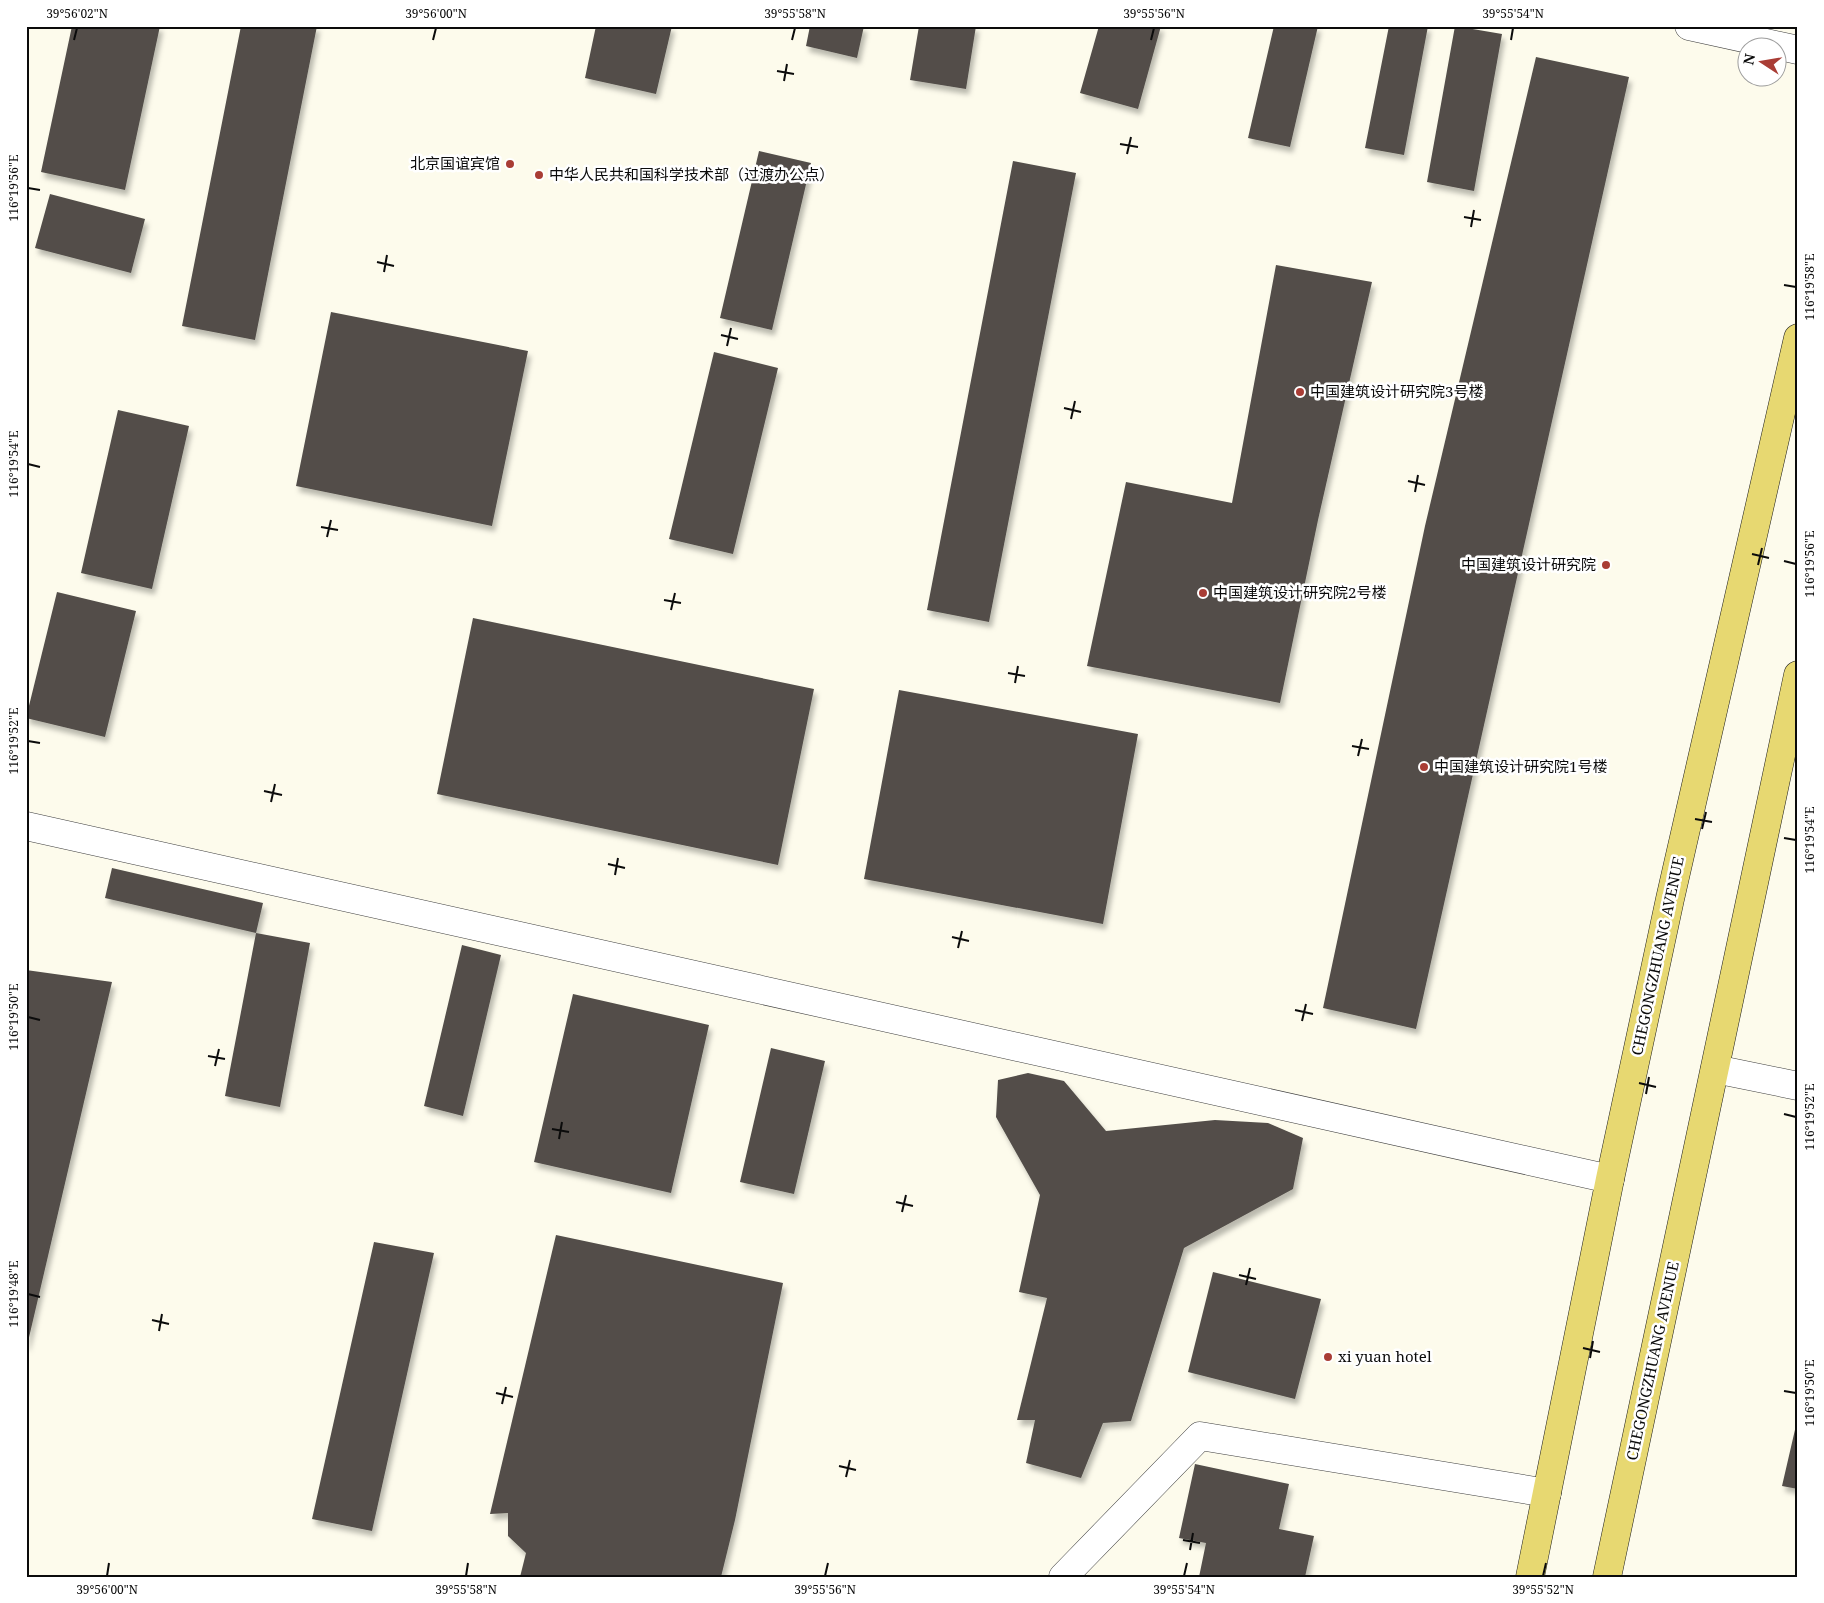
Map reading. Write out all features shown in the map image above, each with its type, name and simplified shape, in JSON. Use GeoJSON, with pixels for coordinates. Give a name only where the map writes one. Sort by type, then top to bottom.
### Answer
{"type":"FeatureCollection","features":[{"type":"Feature","properties":{"kind":"main road","name":"CHEGONGZHUANG AVENUE"},"geometry":{"type":"LineString","coordinates":[[1530,1577],[1610,1179],[1672,889],[1798,338]]}},
{"type":"Feature","properties":{"kind":"main road","name":"CHEGONGZHUANG AVENUE"},"geometry":{"type":"LineString","coordinates":[[1607,1577],[1798,675]]}},
{"type":"Feature","properties":{"kind":"street"},"geometry":{"type":"LineString","coordinates":[[1688,26],[1798,50]]}},
{"type":"Feature","properties":{"kind":"street"},"geometry":{"type":"LineString","coordinates":[[26,826],[1610,1179]]}},
{"type":"Feature","properties":{"kind":"street"},"geometry":{"type":"LineString","coordinates":[[1715,1069],[1798,1086]]}},
{"type":"Feature","properties":{"kind":"street"},"geometry":{"type":"LineString","coordinates":[[1063,1577],[1200,1436],[1547,1493]]}},
{"type":"Feature","properties":{"kind":"building"},"geometry":{"type":"Polygon","coordinates":[[[72,26],[160,26],[125,190],[41,172],[72,26]]]}},
{"type":"Feature","properties":{"kind":"building"},"geometry":{"type":"Polygon","coordinates":[[[241,26],[317,26],[255,340],[182,326],[241,26]]]}},
{"type":"Feature","properties":{"kind":"building"},"geometry":{"type":"Polygon","coordinates":[[[596,26],[672,26],[656,94],[585,78],[596,26]]]}},
{"type":"Feature","properties":{"kind":"building"},"geometry":{"type":"Polygon","coordinates":[[[810,26],[864,26],[857,58],[806,46],[810,26]]]}},
{"type":"Feature","properties":{"kind":"building"},"geometry":{"type":"Polygon","coordinates":[[[919,26],[976,26],[966,89],[910,80],[919,26]]]}},
{"type":"Feature","properties":{"kind":"building"},"geometry":{"type":"Polygon","coordinates":[[[1099,26],[1161,26],[1138,109],[1080,93],[1099,26]]]}},
{"type":"Feature","properties":{"kind":"building"},"geometry":{"type":"Polygon","coordinates":[[[1274,26],[1318,26],[1290,147],[1248,138],[1274,26]]]}},
{"type":"Feature","properties":{"kind":"building"},"geometry":{"type":"Polygon","coordinates":[[[1389,26],[1428,26],[1404,155],[1365,148],[1389,26]]]}},
{"type":"Feature","properties":{"kind":"building"},"geometry":{"type":"Polygon","coordinates":[[[1455,26],[1502,34],[1474,191],[1427,182],[1455,26]]]}},
{"type":"Feature","properties":{"kind":"building","name":"中国建筑设计研究院1号楼"},"geometry":{"type":"Polygon","coordinates":[[[1536,57],[1629,77],[1416,1029],[1323,1008],[1425,526],[1536,57]]]}},
{"type":"Feature","properties":{"kind":"building"},"geometry":{"type":"Polygon","coordinates":[[[759,151],[811,163],[772,330],[720,318],[759,151]]]}},
{"type":"Feature","properties":{"kind":"building"},"geometry":{"type":"Polygon","coordinates":[[[1013,161],[1076,173],[989,622],[927,610],[1013,161]]]}},
{"type":"Feature","properties":{"kind":"building"},"geometry":{"type":"Polygon","coordinates":[[[50,194],[145,219],[131,273],[35,248],[50,194]]]}},
{"type":"Feature","properties":{"kind":"building","name":"中国建筑设计研究院2号楼"},"geometry":{"type":"Polygon","coordinates":[[[1276,265],[1372,282],[1318,520],[1280,703],[1087,666],[1126,482],[1232,503],[1276,265]]]}},
{"type":"Feature","properties":{"kind":"building"},"geometry":{"type":"Polygon","coordinates":[[[331,312],[528,351],[492,526],[296,486],[331,312]]]}},
{"type":"Feature","properties":{"kind":"building"},"geometry":{"type":"Polygon","coordinates":[[[714,352],[778,368],[733,554],[669,539],[714,352]]]}},
{"type":"Feature","properties":{"kind":"building"},"geometry":{"type":"Polygon","coordinates":[[[118,410],[189,426],[152,589],[81,573],[118,410]]]}},
{"type":"Feature","properties":{"kind":"building"},"geometry":{"type":"Polygon","coordinates":[[[57,592],[136,611],[105,737],[26,718],[57,592]]]}},
{"type":"Feature","properties":{"kind":"building"},"geometry":{"type":"Polygon","coordinates":[[[473,618],[814,689],[778,865],[437,794],[473,618]]]}},
{"type":"Feature","properties":{"kind":"building"},"geometry":{"type":"Polygon","coordinates":[[[899,690],[1138,734],[1103,924],[864,879],[899,690]]]}},
{"type":"Feature","properties":{"kind":"building"},"geometry":{"type":"Polygon","coordinates":[[[112,868],[263,903],[256,933],[105,898],[112,868]]]}},
{"type":"Feature","properties":{"kind":"building"},"geometry":{"type":"Polygon","coordinates":[[[256,933],[310,943],[280,1107],[225,1096],[256,933]]]}},
{"type":"Feature","properties":{"kind":"building"},"geometry":{"type":"Polygon","coordinates":[[[462,945],[501,955],[463,1116],[424,1106],[462,945]]]}},
{"type":"Feature","properties":{"kind":"building"},"geometry":{"type":"Polygon","coordinates":[[[26,970],[112,982],[27,1346],[26,1345],[26,970]]]}},
{"type":"Feature","properties":{"kind":"building"},"geometry":{"type":"Polygon","coordinates":[[[573,994],[709,1025],[671,1193],[534,1162],[573,994]]]}},
{"type":"Feature","properties":{"kind":"building"},"geometry":{"type":"Polygon","coordinates":[[[771,1048],[825,1061],[794,1194],[740,1182],[771,1048]]]}},
{"type":"Feature","properties":{"kind":"building"},"geometry":{"type":"Polygon","coordinates":[[[1028,1073],[1064,1081],[1106,1131],[1215,1120],[1268,1123],[1303,1138],[1293,1189],[1184,1248],[1131,1421],[1103,1423],[1081,1478],[1026,1463],[1035,1420],[1017,1420],[1047,1298],[1019,1292],[1040,1195],[996,1117],[998,1080],[1028,1073]]]}},
{"type":"Feature","properties":{"kind":"building"},"geometry":{"type":"Polygon","coordinates":[[[556,1235],[783,1283],[735,1520],[721,1577],[520,1577],[526,1553],[508,1536],[508,1513],[490,1514],[556,1235]]]}},
{"type":"Feature","properties":{"kind":"building"},"geometry":{"type":"Polygon","coordinates":[[[374,1242],[434,1253],[372,1531],[312,1519],[374,1242]]]}},
{"type":"Feature","properties":{"kind":"building"},"geometry":{"type":"Polygon","coordinates":[[[1213,1272],[1321,1299],[1295,1399],[1188,1372],[1213,1272]]]}},
{"type":"Feature","properties":{"kind":"building"},"geometry":{"type":"Polygon","coordinates":[[[1798,1421],[1798,1489],[1782,1486],[1798,1421]]]}},
{"type":"Feature","properties":{"kind":"building"},"geometry":{"type":"Polygon","coordinates":[[[1195,1464],[1289,1484],[1279,1529],[1314,1536],[1305,1577],[1199,1577],[1206,1543],[1179,1538],[1195,1464]]]}},
{"type":"Feature","properties":{"kind":"place","name":"北京国谊宾馆"},"geometry":{"type":"Point","coordinates":[510,164]}},
{"type":"Feature","properties":{"kind":"place","name":"中华人民共和国科学技术部（过渡办公点）"},"geometry":{"type":"Point","coordinates":[539,175]}},
{"type":"Feature","properties":{"kind":"place","name":"中国建筑设计研究院3号楼"},"geometry":{"type":"Point","coordinates":[1300,392]}},
{"type":"Feature","properties":{"kind":"place","name":"中国建筑设计研究院"},"geometry":{"type":"Point","coordinates":[1606,565]}},
{"type":"Feature","properties":{"kind":"place","name":"中国建筑设计研究院2号楼"},"geometry":{"type":"Point","coordinates":[1203,593]}},
{"type":"Feature","properties":{"kind":"place","name":"中国建筑设计研究院1号楼"},"geometry":{"type":"Point","coordinates":[1424,767]}},
{"type":"Feature","properties":{"kind":"place","name":"xi yuan hotel"},"geometry":{"type":"Point","coordinates":[1328,1357]}}]}
